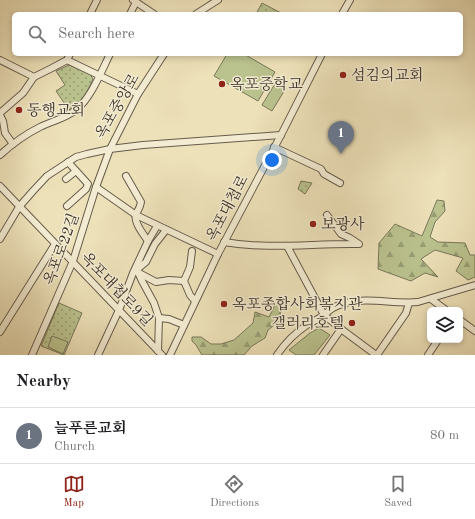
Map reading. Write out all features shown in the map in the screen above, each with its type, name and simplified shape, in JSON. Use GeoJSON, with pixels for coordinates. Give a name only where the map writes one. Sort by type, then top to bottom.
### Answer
{"type":"FeatureCollection","features":[{"type":"Feature","properties":{"kind":"street"},"geometry":{"type":"LineString","coordinates":[[91,12],[97,0]]}},
{"type":"Feature","properties":{"kind":"street"},"geometry":{"type":"LineString","coordinates":[[199,12],[218,0]]}},
{"type":"Feature","properties":{"kind":"street"},"geometry":{"type":"LineString","coordinates":[[343,12],[350,0]]}},
{"type":"Feature","properties":{"kind":"street"},"geometry":{"type":"LineString","coordinates":[[131,12],[135,1],[151,12]]}},
{"type":"Feature","properties":{"kind":"street"},"geometry":{"type":"LineString","coordinates":[[0,155],[13,144],[40,127],[78,109],[88,98],[109,56]]}},
{"type":"Feature","properties":{"kind":"street","name":"옥포중앙로"},"geometry":{"type":"LineString","coordinates":[[0,239],[19,207],[47,176],[76,157],[110,150],[138,94],[163,56]]}},
{"type":"Feature","properties":{"kind":"street","name":"옥포대첩로"},"geometry":{"type":"LineString","coordinates":[[170,355],[224,242],[321,56]]}},
{"type":"Feature","properties":{"kind":"street"},"geometry":{"type":"LineString","coordinates":[[13,144],[5,133],[0,114],[23,93],[34,76],[52,68],[68,57],[138,94]]}},
{"type":"Feature","properties":{"kind":"street"},"geometry":{"type":"LineString","coordinates":[[0,60],[34,76]]}},
{"type":"Feature","properties":{"kind":"street"},"geometry":{"type":"LineString","coordinates":[[110,150],[143,145],[280,135]]}},
{"type":"Feature","properties":{"kind":"street"},"geometry":{"type":"LineString","coordinates":[[274,147],[321,168],[324,174],[340,182]]}},
{"type":"Feature","properties":{"kind":"street","name":"옥포로22길"},"geometry":{"type":"LineString","coordinates":[[32,355],[73,262],[96,187],[110,150]]}},
{"type":"Feature","properties":{"kind":"street"},"geometry":{"type":"LineString","coordinates":[[67,206],[86,189],[88,184],[68,162]]}},
{"type":"Feature","properties":{"kind":"street"},"geometry":{"type":"LineString","coordinates":[[66,179],[76,171]]}},
{"type":"Feature","properties":{"kind":"street"},"geometry":{"type":"LineString","coordinates":[[126,176],[141,202],[135,220],[148,241]]}},
{"type":"Feature","properties":{"kind":"street","name":"옥포대첩로9길"},"geometry":{"type":"LineString","coordinates":[[0,186],[160,353]]}},
{"type":"Feature","properties":{"kind":"street"},"geometry":{"type":"LineString","coordinates":[[96,187],[136,215],[218,254]]}},
{"type":"Feature","properties":{"kind":"street"},"geometry":{"type":"LineString","coordinates":[[224,242],[235,244],[287,246],[359,244],[341,234],[327,215]]}},
{"type":"Feature","properties":{"kind":"street"},"geometry":{"type":"LineString","coordinates":[[98,355],[136,272],[148,241],[157,226]]}},
{"type":"Feature","properties":{"kind":"street"},"geometry":{"type":"LineString","coordinates":[[136,272],[146,262],[155,244],[166,230]]}},
{"type":"Feature","properties":{"kind":"street"},"geometry":{"type":"LineString","coordinates":[[0,332],[55,244]]}},
{"type":"Feature","properties":{"kind":"street"},"geometry":{"type":"LineString","coordinates":[[287,246],[324,315],[376,355],[406,313],[409,303]]}},
{"type":"Feature","properties":{"kind":"street"},"geometry":{"type":"LineString","coordinates":[[192,251],[190,267],[184,281],[190,295],[195,301]]}},
{"type":"Feature","properties":{"kind":"street"},"geometry":{"type":"LineString","coordinates":[[136,272],[156,282],[169,280],[184,281]]}},
{"type":"Feature","properties":{"kind":"street"},"geometry":{"type":"LineString","coordinates":[[136,272],[154,303],[159,318],[160,353]]}},
{"type":"Feature","properties":{"kind":"street"},"geometry":{"type":"LineString","coordinates":[[277,355],[294,335],[332,308],[357,301],[418,302],[475,284]]}},
{"type":"Feature","properties":{"kind":"street"},"geometry":{"type":"LineString","coordinates":[[431,299],[442,307]]}},
{"type":"Feature","properties":{"kind":"street"},"geometry":{"type":"LineString","coordinates":[[159,318],[169,319],[184,325]]}},
{"type":"Feature","properties":{"kind":"street"},"geometry":{"type":"LineString","coordinates":[[463,322],[475,331]]}},
{"type":"Feature","properties":{"kind":"street"},"geometry":{"type":"LineString","coordinates":[[323,355],[341,329]]}},
{"type":"Feature","properties":{"kind":"street"},"geometry":{"type":"LineString","coordinates":[[428,355],[436,343]]}},
{"type":"Feature","properties":{"kind":"green space"},"geometry":{"type":"Polygon","coordinates":[[[262,3],[279,12],[257,12],[262,3]]]}},
{"type":"Feature","properties":{"kind":"green space"},"geometry":{"type":"Polygon","coordinates":[[[226,56],[247,56],[275,72],[258,101],[214,76],[226,56]]]}},
{"type":"Feature","properties":{"kind":"green space"},"geometry":{"type":"Polygon","coordinates":[[[69,65],[90,74],[93,79],[84,97],[69,110],[56,91],[65,85],[56,71],[69,65]]]}},
{"type":"Feature","properties":{"kind":"green space"},"geometry":{"type":"Polygon","coordinates":[[[276,82],[286,88],[272,111],[262,105],[276,82]]]}},
{"type":"Feature","properties":{"kind":"green space"},"geometry":{"type":"Polygon","coordinates":[[[301,181],[312,183],[305,194],[298,189],[301,181]]]}},
{"type":"Feature","properties":{"kind":"green space"},"geometry":{"type":"Polygon","coordinates":[[[437,200],[444,201],[445,211],[435,222],[430,237],[438,242],[465,243],[470,255],[475,255],[475,277],[468,280],[456,271],[463,258],[435,250],[421,259],[438,277],[425,273],[411,281],[378,269],[379,243],[395,224],[422,236],[437,200]]]}},
{"type":"Feature","properties":{"kind":"green space"},"geometry":{"type":"Polygon","coordinates":[[[278,299],[283,306],[280,313],[283,318],[268,330],[265,338],[252,346],[244,355],[202,355],[192,341],[192,337],[201,337],[211,344],[221,344],[234,340],[253,323],[255,312],[269,317],[278,299]]]}},
{"type":"Feature","properties":{"kind":"green space"},"geometry":{"type":"Polygon","coordinates":[[[59,303],[82,313],[64,355],[41,346],[59,303]]]}},
{"type":"Feature","properties":{"kind":"green space"},"geometry":{"type":"Polygon","coordinates":[[[319,328],[330,335],[314,355],[296,355],[289,350],[310,333],[319,328]]]}},
{"type":"Feature","properties":{"kind":"green space"},"geometry":{"type":"Polygon","coordinates":[[[52,336],[68,342],[63,354],[48,347],[52,336]]]}},
{"type":"Feature","properties":{"kind":"place","name":"섬김의교회"},"geometry":{"type":"Point","coordinates":[343,75]}},
{"type":"Feature","properties":{"kind":"place","name":"옥포중학교"},"geometry":{"type":"Point","coordinates":[222,84]}},
{"type":"Feature","properties":{"kind":"place","name":"동행교회"},"geometry":{"type":"Point","coordinates":[19,110]}},
{"type":"Feature","properties":{"kind":"place","name":"늘푸른교회"},"geometry":{"type":"Point","coordinates":[341,154]}},
{"type":"Feature","properties":{"kind":"place","name":"보광사"},"geometry":{"type":"Point","coordinates":[313,224]}},
{"type":"Feature","properties":{"kind":"place","name":"옥포종합사회복지관"},"geometry":{"type":"Point","coordinates":[224,304]}},
{"type":"Feature","properties":{"kind":"place","name":"갤러리호텔"},"geometry":{"type":"Point","coordinates":[352,323]}}]}
